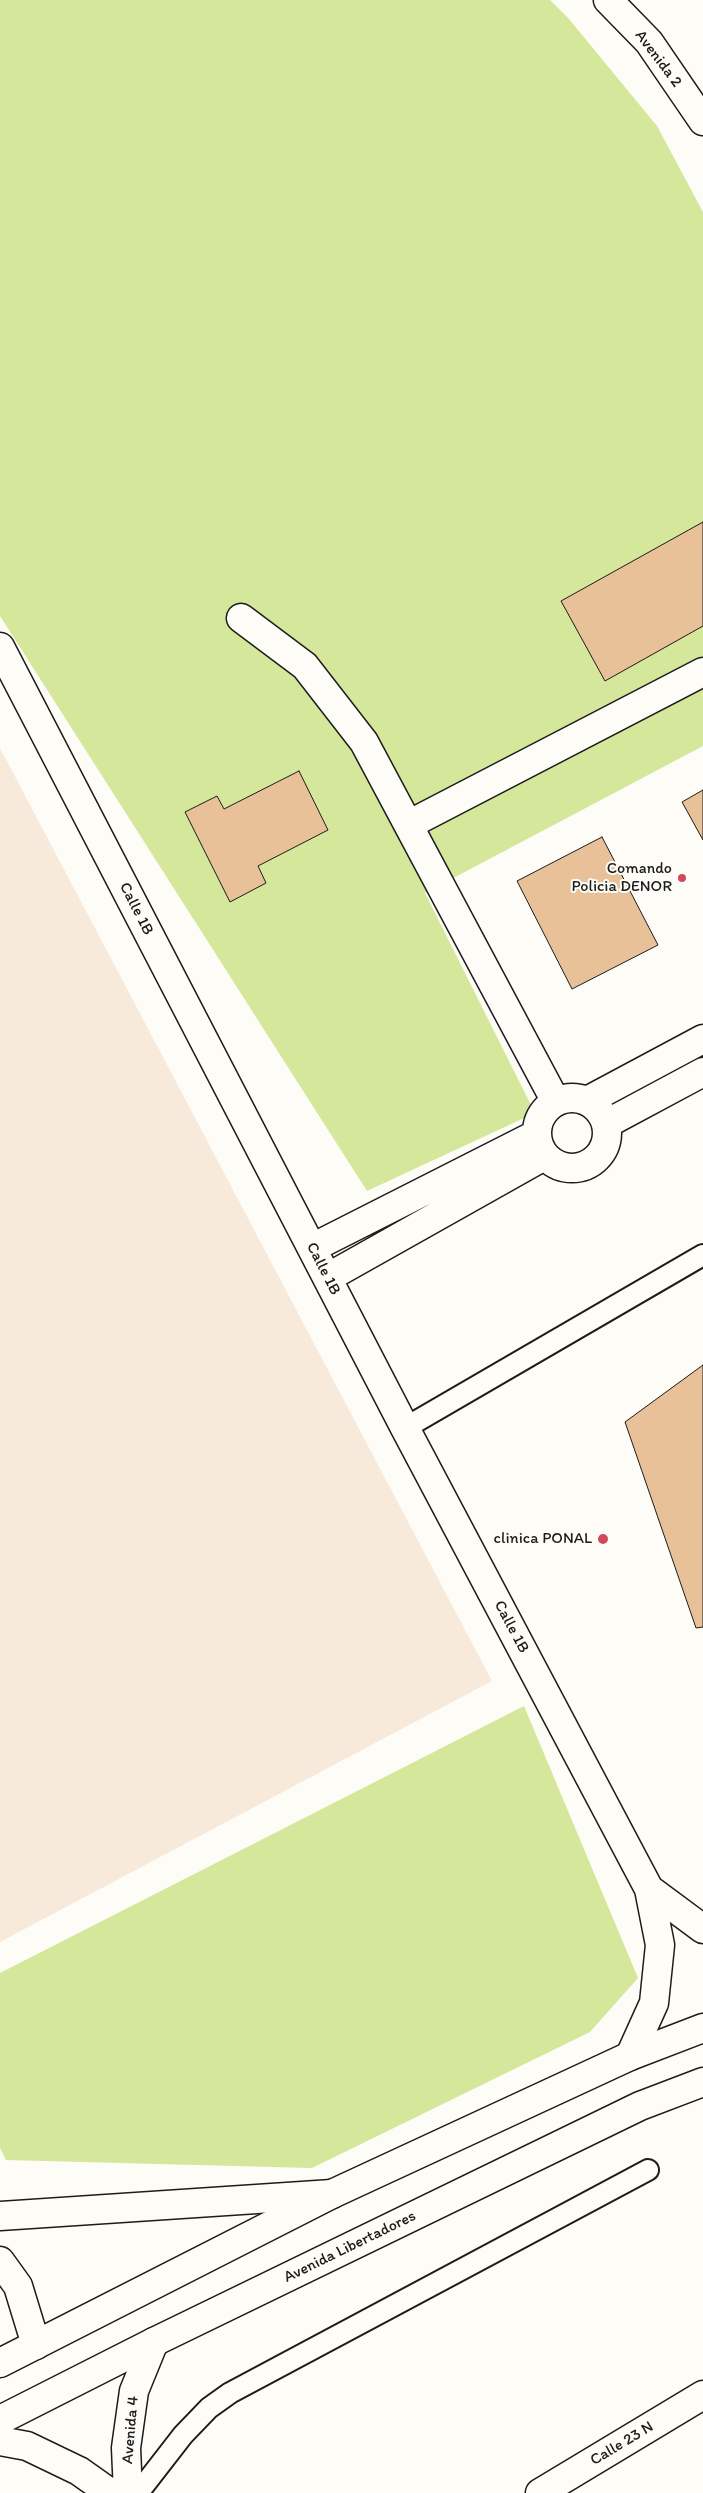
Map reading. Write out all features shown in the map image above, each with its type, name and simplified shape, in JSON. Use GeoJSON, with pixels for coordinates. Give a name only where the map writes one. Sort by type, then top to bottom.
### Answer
{"type":"FeatureCollection","features":[{"type":"Feature","properties":{"kind":"street","name":"Avenida 2"},"geometry":{"type":"LineString","coordinates":[[608,0],[649,42],[703,122]]}},
{"type":"Feature","properties":{"kind":"street"},"geometry":{"type":"LineString","coordinates":[[241,618],[305,666],[364,742],[410,824],[556,1102]]}},
{"type":"Feature","properties":{"kind":"street","name":"Calle 1B"},"geometry":{"type":"LineString","coordinates":[[0,647],[405,1428],[649,1888],[660,1945],[654,2003],[630,2056]]}},
{"type":"Feature","properties":{"kind":"street"},"geometry":{"type":"LineString","coordinates":[[410,824],[703,672]]}},
{"type":"Feature","properties":{"kind":"street"},"geometry":{"type":"LineString","coordinates":[[588,1101],[703,1039]]}},
{"type":"Feature","properties":{"kind":"street"},"geometry":{"type":"LineString","coordinates":[[606,1124],[703,1072]]}},
{"type":"Feature","properties":{"kind":"street"},"geometry":{"type":"LineString","coordinates":[[566,1098],[588,1101],[596,1107],[606,1124],[608,1135],[604,1147],[598,1158],[588,1165],[577,1169],[565,1169],[554,1164],[540,1145],[538,1122],[545,1110],[556,1102],[566,1098]]}},
{"type":"Feature","properties":{"kind":"street"},"geometry":{"type":"LineString","coordinates":[[312,1248],[540,1145]]}},
{"type":"Feature","properties":{"kind":"street"},"geometry":{"type":"LineString","coordinates":[[327,1278],[540,1145]]}},
{"type":"Feature","properties":{"kind":"street","name":"Calle 1B"},"geometry":{"type":"LineString","coordinates":[[649,1888],[703,1930]]}},
{"type":"Feature","properties":{"kind":"street"},"geometry":{"type":"LineString","coordinates":[[0,2363],[332,2194],[630,2056],[703,2028]]}},
{"type":"Feature","properties":{"kind":"street","name":"Avenida Libertadores"},"geometry":{"type":"LineString","coordinates":[[0,2420],[154,2342],[640,2106],[703,2082]]}},
{"type":"Feature","properties":{"kind":"street"},"geometry":{"type":"LineString","coordinates":[[0,2216],[332,2194]]}},
{"type":"Feature","properties":{"kind":"street"},"geometry":{"type":"LineString","coordinates":[[0,2260],[18,2286],[36,2345]]}},
{"type":"Feature","properties":{"kind":"street","name":"Avenida 4"},"geometry":{"type":"LineString","coordinates":[[128,2493],[126,2448],[134,2391],[154,2342]]}},
{"type":"Feature","properties":{"kind":"street","name":"Calle 23 N"},"geometry":{"type":"LineString","coordinates":[[540,2493],[703,2395]]}},
{"type":"Feature","properties":{"kind":"street"},"geometry":{"type":"LineString","coordinates":[[0,2441],[27,2446],[79,2471],[110,2493]]}},
{"type":"Feature","properties":{"kind":"lane"},"geometry":{"type":"LineString","coordinates":[[405,1428],[703,1255]]}},
{"type":"Feature","properties":{"kind":"lane"},"geometry":{"type":"LineString","coordinates":[[138,2493],[183,2435],[209,2408],[230,2393],[648,2170]]}},
{"type":"Feature","properties":{"kind":"shaded area"},"geometry":{"type":"Polygon","coordinates":[[[0,748],[492,1681],[0,1942],[0,748]]]}},
{"type":"Feature","properties":{"kind":"green space"},"geometry":{"type":"Polygon","coordinates":[[[0,0],[550,0],[569,19],[657,126],[703,212],[703,746],[425,893],[535,1113],[367,1191],[0,616],[0,0]]]}},
{"type":"Feature","properties":{"kind":"green space"},"geometry":{"type":"Polygon","coordinates":[[[524,1706],[638,1978],[590,2032],[312,2168],[6,2160],[0,2148],[0,1973],[524,1706]]]}},
{"type":"Feature","properties":{"kind":"building"},"geometry":{"type":"Polygon","coordinates":[[[703,522],[703,626],[605,681],[561,601],[703,522]]]}},
{"type":"Feature","properties":{"kind":"building"},"geometry":{"type":"Polygon","coordinates":[[[299,771],[328,830],[258,866],[266,883],[230,902],[185,812],[217,796],[224,809],[299,771]]]}},
{"type":"Feature","properties":{"kind":"building"},"geometry":{"type":"Polygon","coordinates":[[[703,790],[703,840],[682,802],[703,790]]]}},
{"type":"Feature","properties":{"kind":"building"},"geometry":{"type":"Polygon","coordinates":[[[602,837],[658,945],[572,989],[517,881],[602,837]]]}},
{"type":"Feature","properties":{"kind":"building"},"geometry":{"type":"Polygon","coordinates":[[[703,1365],[703,1627],[696,1628],[625,1422],[703,1365]]]}},
{"type":"Feature","properties":{"kind":"place","name":"Comando Policia DENOR"},"geometry":{"type":"Point","coordinates":[682,878]}},
{"type":"Feature","properties":{"kind":"place","name":"clinica PONAL"},"geometry":{"type":"Point","coordinates":[603,1539]}}]}
